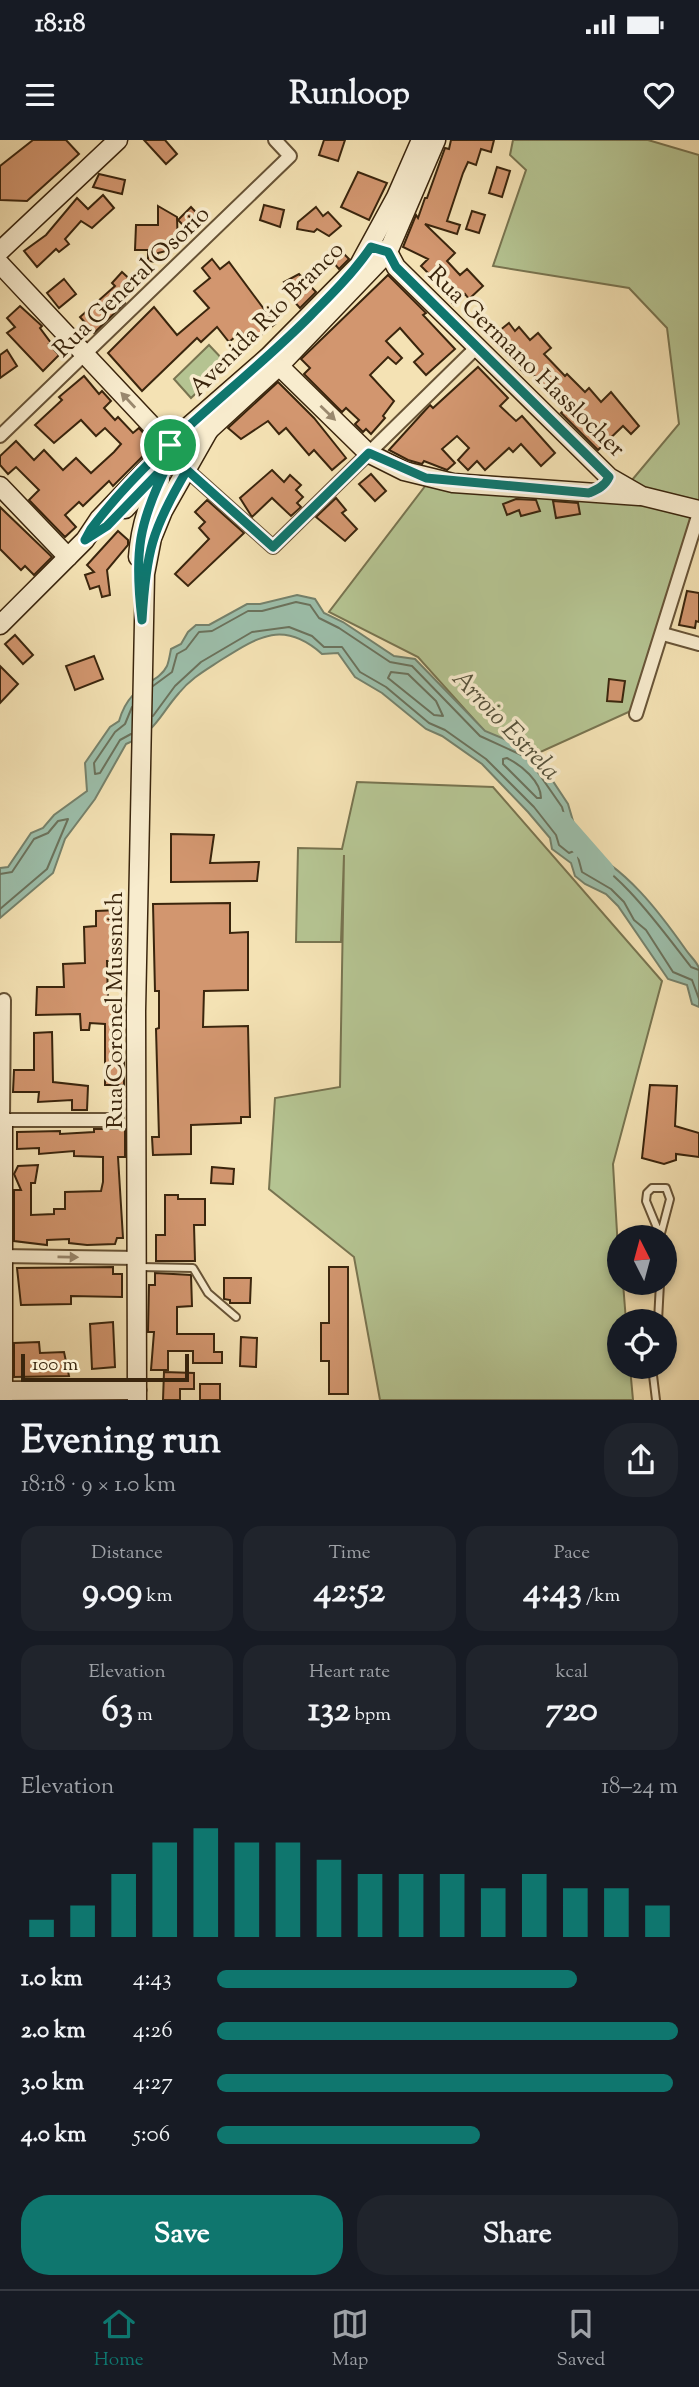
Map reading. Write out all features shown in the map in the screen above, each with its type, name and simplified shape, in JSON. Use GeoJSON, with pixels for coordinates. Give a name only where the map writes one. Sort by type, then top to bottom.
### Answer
{"type":"FeatureCollection","features":[{"type":"Feature","properties":{"kind":"main road"},"geometry":{"type":"LineString","coordinates":[[0,251],[118,140]]}},
{"type":"Feature","properties":{"kind":"main road","name":"Avenida Rio Branco"},"geometry":{"type":"LineString","coordinates":[[379,249],[421,140]]}},
{"type":"Feature","properties":{"kind":"main road","name":"Avenida Rio Branco"},"geometry":{"type":"LineString","coordinates":[[204,424],[274,361],[379,249],[436,140]]}},
{"type":"Feature","properties":{"kind":"main road","name":"Rua Germano Hasslocher"},"geometry":{"type":"LineString","coordinates":[[379,249],[609,477],[642,496],[699,512]]}},
{"type":"Feature","properties":{"kind":"main road"},"geometry":{"type":"LineString","coordinates":[[0,264],[86,355],[169,454],[107,526],[85,540],[0,625]]}},
{"type":"Feature","properties":{"kind":"main road"},"geometry":{"type":"LineString","coordinates":[[274,361],[369,453],[426,478],[642,496]]}},
{"type":"Feature","properties":{"kind":"main road","name":"Rua Coronel Mussnich"},"geometry":{"type":"LineString","coordinates":[[142,621],[136,572],[140,532],[150,499],[169,454],[204,424]]}},
{"type":"Feature","properties":{"kind":"main road","name":"Rua Coronel Mussnich"},"geometry":{"type":"LineString","coordinates":[[137,1395],[136,1011],[142,621],[152,538],[163,511],[187,470],[204,424]]}},
{"type":"Feature","properties":{"kind":"main road"},"geometry":{"type":"LineString","coordinates":[[589,493],[600,488],[609,477]]}},
{"type":"Feature","properties":{"kind":"main road"},"geometry":{"type":"LineString","coordinates":[[0,486],[68,557]]}},
{"type":"Feature","properties":{"kind":"main road"},"geometry":{"type":"LineString","coordinates":[[1,1120],[2,1394],[137,1395]]}},
{"type":"Feature","properties":{"kind":"street","name":"Rua General Osorio"},"geometry":{"type":"LineString","coordinates":[[0,436],[290,156],[275,140]]}},
{"type":"Feature","properties":{"kind":"street"},"geometry":{"type":"LineString","coordinates":[[187,470],[273,547],[478,346]]}},
{"type":"Feature","properties":{"kind":"street"},"geometry":{"type":"LineString","coordinates":[[636,713],[663,634],[699,512]]}},
{"type":"Feature","properties":{"kind":"street"},"geometry":{"type":"LineString","coordinates":[[663,634],[699,644]]}},
{"type":"Feature","properties":{"kind":"street"},"geometry":{"type":"LineString","coordinates":[[4,1000],[1,1120],[117,1120]]}},
{"type":"Feature","properties":{"kind":"street"},"geometry":{"type":"LineString","coordinates":[[2,1256],[138,1262]]}},
{"type":"Feature","properties":{"kind":"lane"},"geometry":{"type":"LineString","coordinates":[[659,1186],[666,1188],[670,1199],[660,1236],[646,1201],[647,1193],[659,1186]]}},
{"type":"Feature","properties":{"kind":"lane"},"geometry":{"type":"LineString","coordinates":[[138,1262],[193,1268],[208,1293],[236,1317]]}},
{"type":"Feature","properties":{"kind":"lane"},"geometry":{"type":"LineString","coordinates":[[653,1379],[656,1400]]}},
{"type":"Feature","properties":{"kind":"shaded area"},"geometry":{"type":"Polygon","coordinates":[[[513,140],[648,140],[699,155],[699,505],[627,486],[679,424],[667,328],[629,288],[493,266],[526,170],[510,155],[513,140]]]}},
{"type":"Feature","properties":{"kind":"shaded area"},"geometry":{"type":"Polygon","coordinates":[[[209,345],[227,364],[191,398],[174,379],[209,345]]]}},
{"type":"Feature","properties":{"kind":"shaded area"},"geometry":{"type":"Polygon","coordinates":[[[429,481],[588,495],[695,513],[633,710],[514,764],[418,657],[329,612],[429,481]]]}},
{"type":"Feature","properties":{"kind":"shaded area"},"geometry":{"type":"Polygon","coordinates":[[[357,782],[493,787],[662,981],[613,1164],[617,1225],[607,1225],[607,1295],[624,1295],[625,1309],[607,1309],[607,1379],[631,1379],[633,1400],[380,1400],[354,1257],[269,1189],[275,1098],[340,1087],[344,855],[341,942],[296,942],[298,848],[342,849],[357,782]]]}},
{"type":"Feature","properties":{"kind":"water","name":"Arroio Estrela"},"geometry":{"type":"Polygon","coordinates":[[[297,595],[315,599],[324,613],[343,622],[394,656],[415,659],[485,731],[533,751],[568,804],[581,848],[627,878],[665,921],[697,964],[699,1007],[692,1004],[687,985],[668,979],[618,906],[606,894],[575,876],[571,863],[552,849],[550,838],[482,764],[442,736],[426,729],[382,693],[355,677],[338,653],[322,654],[296,637],[283,635],[272,635],[247,644],[199,675],[184,688],[151,728],[126,744],[95,799],[65,839],[53,873],[0,918],[0,868],[8,867],[31,833],[43,828],[54,815],[87,791],[85,763],[110,727],[119,721],[124,708],[136,692],[163,673],[171,649],[181,644],[196,625],[209,625],[247,604],[260,604],[297,595]]]}},
{"type":"Feature","properties":{"kind":"building"},"geometry":{"type":"Polygon","coordinates":[[[33,140],[66,140],[79,154],[27,201],[0,200],[0,166],[33,140]]]}},
{"type":"Feature","properties":{"kind":"building"},"geometry":{"type":"Polygon","coordinates":[[[144,140],[165,140],[177,154],[166,164],[144,140]]]}},
{"type":"Feature","properties":{"kind":"building"},"geometry":{"type":"Polygon","coordinates":[[[324,140],[345,140],[338,161],[319,155],[324,140]]]}},
{"type":"Feature","properties":{"kind":"building"},"geometry":{"type":"Polygon","coordinates":[[[451,140],[494,140],[491,152],[481,149],[476,165],[468,162],[463,173],[447,221],[460,225],[457,234],[425,224],[455,253],[447,261],[460,275],[467,269],[483,286],[469,299],[465,294],[454,305],[442,292],[445,290],[421,266],[428,259],[403,247],[416,215],[418,218],[427,198],[445,148],[449,149],[451,140]]]}},
{"type":"Feature","properties":{"kind":"building"},"geometry":{"type":"Polygon","coordinates":[[[497,167],[510,171],[502,197],[489,193],[497,167]]]}},
{"type":"Feature","properties":{"kind":"building"},"geometry":{"type":"Polygon","coordinates":[[[358,172],[387,183],[369,220],[341,207],[358,172]]]}},
{"type":"Feature","properties":{"kind":"building"},"geometry":{"type":"Polygon","coordinates":[[[99,174],[125,180],[122,194],[93,187],[99,174]]]}},
{"type":"Feature","properties":{"kind":"building"},"geometry":{"type":"Polygon","coordinates":[[[103,195],[114,208],[92,228],[81,221],[65,239],[69,244],[59,252],[56,249],[37,267],[24,251],[46,235],[77,198],[88,209],[103,195]]]}},
{"type":"Feature","properties":{"kind":"building"},"geometry":{"type":"Polygon","coordinates":[[[264,205],[284,210],[280,227],[260,220],[264,205]]]}},
{"type":"Feature","properties":{"kind":"building"},"geometry":{"type":"Polygon","coordinates":[[[158,206],[177,217],[178,248],[158,253],[157,262],[148,261],[148,250],[135,250],[136,225],[158,225],[158,206]]]}},
{"type":"Feature","properties":{"kind":"building"},"geometry":{"type":"Polygon","coordinates":[[[191,207],[205,222],[192,234],[178,220],[191,207]]]}},
{"type":"Feature","properties":{"kind":"building"},"geometry":{"type":"Polygon","coordinates":[[[316,207],[323,216],[328,212],[341,226],[329,236],[317,229],[314,232],[297,229],[298,222],[316,207]]]}},
{"type":"Feature","properties":{"kind":"building"},"geometry":{"type":"Polygon","coordinates":[[[472,211],[485,215],[479,233],[466,229],[472,211]]]}},
{"type":"Feature","properties":{"kind":"building"},"geometry":{"type":"Polygon","coordinates":[[[335,245],[349,259],[339,269],[326,254],[335,245]]]}},
{"type":"Feature","properties":{"kind":"building"},"geometry":{"type":"Polygon","coordinates":[[[212,259],[220,269],[229,262],[275,324],[251,343],[241,332],[229,342],[217,327],[201,342],[197,338],[142,391],[108,353],[154,307],[177,335],[209,308],[194,291],[210,278],[202,268],[212,259]]]}},
{"type":"Feature","properties":{"kind":"building"},"geometry":{"type":"Polygon","coordinates":[[[122,272],[135,284],[121,299],[125,303],[94,333],[80,317],[115,286],[112,283],[122,272]]]}},
{"type":"Feature","properties":{"kind":"building"},"geometry":{"type":"Polygon","coordinates":[[[299,274],[316,292],[300,308],[291,298],[295,294],[284,282],[299,274]]]}},
{"type":"Feature","properties":{"kind":"building"},"geometry":{"type":"Polygon","coordinates":[[[388,275],[426,313],[423,315],[455,349],[426,375],[414,362],[423,354],[400,328],[386,341],[402,358],[396,364],[388,357],[370,375],[394,401],[383,416],[385,418],[371,434],[366,429],[363,432],[355,424],[359,420],[346,408],[342,412],[304,374],[310,368],[301,359],[388,275]]]}},
{"type":"Feature","properties":{"kind":"building"},"geometry":{"type":"Polygon","coordinates":[[[64,279],[76,294],[59,308],[47,293],[64,279]]]}},
{"type":"Feature","properties":{"kind":"building"},"geometry":{"type":"Polygon","coordinates":[[[20,306],[42,326],[40,328],[51,343],[49,344],[59,355],[43,371],[7,333],[15,327],[7,318],[20,306]]]}},
{"type":"Feature","properties":{"kind":"building"},"geometry":{"type":"Polygon","coordinates":[[[509,323],[515,331],[519,327],[530,340],[538,333],[551,348],[544,354],[565,376],[567,374],[585,392],[589,388],[601,402],[611,392],[639,426],[631,434],[623,426],[598,450],[561,413],[564,410],[548,390],[528,369],[524,373],[510,357],[513,355],[498,339],[503,335],[499,331],[509,323]]]}},
{"type":"Feature","properties":{"kind":"building"},"geometry":{"type":"Polygon","coordinates":[[[7,350],[17,366],[0,378],[0,355],[7,350]]]}},
{"type":"Feature","properties":{"kind":"building"},"geometry":{"type":"Polygon","coordinates":[[[478,367],[508,398],[500,406],[516,421],[522,416],[555,453],[541,466],[521,444],[513,452],[509,448],[485,470],[477,461],[468,470],[458,460],[469,448],[457,436],[442,449],[455,463],[447,470],[424,461],[422,464],[408,460],[389,450],[430,405],[433,408],[478,367]]]}},
{"type":"Feature","properties":{"kind":"building"},"geometry":{"type":"Polygon","coordinates":[[[84,376],[99,394],[102,391],[111,401],[104,408],[115,420],[118,417],[133,433],[139,428],[154,445],[113,486],[109,481],[83,506],[79,502],[65,515],[76,527],[65,537],[29,500],[39,490],[16,467],[8,474],[0,465],[0,456],[16,441],[34,460],[44,450],[63,470],[76,458],[91,473],[114,452],[121,444],[105,428],[96,436],[81,420],[54,443],[35,425],[62,400],[59,397],[84,376]]]}},
{"type":"Feature","properties":{"kind":"building"},"geometry":{"type":"Polygon","coordinates":[[[278,382],[314,418],[346,458],[332,470],[314,450],[309,455],[286,428],[279,434],[268,421],[241,439],[228,428],[278,382]]]}},
{"type":"Feature","properties":{"kind":"building"},"geometry":{"type":"Polygon","coordinates":[[[272,470],[284,482],[290,475],[301,485],[296,490],[303,497],[297,503],[301,507],[291,516],[272,498],[252,517],[240,498],[272,470]]]}},
{"type":"Feature","properties":{"kind":"building"},"geometry":{"type":"Polygon","coordinates":[[[371,474],[386,491],[375,501],[359,484],[371,474]]]}},
{"type":"Feature","properties":{"kind":"building"},"geometry":{"type":"Polygon","coordinates":[[[336,498],[346,510],[342,513],[357,529],[345,541],[316,517],[336,498]]]}},
{"type":"Feature","properties":{"kind":"building"},"geometry":{"type":"Polygon","coordinates":[[[516,499],[536,500],[540,511],[521,516],[519,510],[507,515],[503,504],[516,499]]]}},
{"type":"Feature","properties":{"kind":"building"},"geometry":{"type":"Polygon","coordinates":[[[207,500],[244,533],[188,586],[175,574],[209,539],[199,528],[205,522],[195,512],[207,500]]]}},
{"type":"Feature","properties":{"kind":"building"},"geometry":{"type":"Polygon","coordinates":[[[553,501],[578,503],[580,514],[556,518],[553,501]]]}},
{"type":"Feature","properties":{"kind":"building"},"geometry":{"type":"Polygon","coordinates":[[[0,507],[52,557],[34,575],[25,566],[21,570],[0,549],[0,507]]]}},
{"type":"Feature","properties":{"kind":"building"},"geometry":{"type":"Polygon","coordinates":[[[118,531],[128,540],[128,545],[107,570],[110,595],[102,597],[99,586],[90,589],[85,575],[94,572],[87,565],[118,531]]]}},
{"type":"Feature","properties":{"kind":"building"},"geometry":{"type":"Polygon","coordinates":[[[687,591],[699,593],[699,622],[696,621],[695,628],[679,625],[687,591]]]}},
{"type":"Feature","properties":{"kind":"building"},"geometry":{"type":"Polygon","coordinates":[[[15,635],[33,655],[23,664],[5,644],[15,635]]]}},
{"type":"Feature","properties":{"kind":"building"},"geometry":{"type":"Polygon","coordinates":[[[94,656],[103,679],[75,690],[66,666],[94,656]]]}},
{"type":"Feature","properties":{"kind":"building"},"geometry":{"type":"Polygon","coordinates":[[[0,666],[18,684],[0,703],[0,666]]]}},
{"type":"Feature","properties":{"kind":"building"},"geometry":{"type":"Polygon","coordinates":[[[609,679],[625,681],[622,702],[607,701],[609,679]]]}},
{"type":"Feature","properties":{"kind":"building"},"geometry":{"type":"Polygon","coordinates":[[[171,834],[214,835],[210,863],[259,862],[257,881],[171,882],[171,834]]]}},
{"type":"Feature","properties":{"kind":"building"},"geometry":{"type":"Polygon","coordinates":[[[230,903],[230,933],[248,932],[248,990],[204,991],[203,1027],[248,1026],[250,1117],[241,1117],[241,1123],[191,1125],[191,1154],[153,1155],[152,1137],[159,1137],[156,1029],[159,1028],[159,991],[155,991],[153,904],[230,903]]]}},
{"type":"Feature","properties":{"kind":"building"},"geometry":{"type":"Polygon","coordinates":[[[119,910],[117,961],[107,961],[108,1001],[117,1000],[116,1038],[119,1038],[120,1055],[124,1055],[124,1085],[105,1085],[105,1024],[90,1023],[89,1030],[81,1030],[80,1014],[36,1015],[37,987],[64,987],[63,964],[85,963],[84,927],[96,926],[96,911],[119,910]]]}},
{"type":"Feature","properties":{"kind":"building"},"geometry":{"type":"Polygon","coordinates":[[[52,1032],[53,1082],[88,1086],[87,1110],[72,1110],[72,1100],[38,1102],[39,1092],[13,1092],[14,1070],[34,1070],[34,1033],[52,1032]]]}},
{"type":"Feature","properties":{"kind":"building"},"geometry":{"type":"Polygon","coordinates":[[[650,1085],[677,1086],[675,1126],[699,1133],[699,1157],[676,1154],[676,1160],[664,1164],[642,1158],[650,1085]]]}},
{"type":"Feature","properties":{"kind":"building"},"geometry":{"type":"Polygon","coordinates":[[[94,1129],[125,1129],[125,1157],[118,1157],[123,1238],[117,1238],[115,1244],[87,1245],[69,1243],[69,1239],[47,1240],[47,1245],[14,1241],[14,1190],[21,1190],[14,1174],[18,1166],[38,1165],[35,1183],[31,1183],[31,1215],[54,1214],[54,1209],[65,1209],[65,1192],[101,1191],[103,1182],[103,1157],[74,1156],[74,1151],[39,1154],[39,1148],[17,1149],[17,1132],[60,1131],[60,1134],[94,1132],[94,1129]]]}},
{"type":"Feature","properties":{"kind":"building"},"geometry":{"type":"Polygon","coordinates":[[[212,1167],[234,1169],[233,1184],[211,1183],[212,1167]]]}},
{"type":"Feature","properties":{"kind":"building"},"geometry":{"type":"Polygon","coordinates":[[[165,1195],[178,1195],[178,1199],[205,1199],[205,1225],[194,1225],[195,1261],[156,1261],[156,1235],[165,1235],[165,1195]]]}},
{"type":"Feature","properties":{"kind":"building"},"geometry":{"type":"Polygon","coordinates":[[[113,1267],[113,1274],[122,1274],[122,1297],[71,1296],[71,1304],[21,1305],[17,1268],[113,1267]]]}},
{"type":"Feature","properties":{"kind":"building"},"geometry":{"type":"Polygon","coordinates":[[[329,1267],[348,1267],[348,1394],[329,1394],[329,1361],[321,1361],[321,1323],[329,1323],[329,1267]]]}},
{"type":"Feature","properties":{"kind":"building"},"geometry":{"type":"Polygon","coordinates":[[[155,1273],[191,1275],[192,1306],[177,1307],[177,1334],[214,1334],[214,1352],[222,1352],[222,1363],[193,1363],[193,1351],[168,1351],[168,1370],[151,1370],[154,1332],[148,1332],[149,1285],[155,1285],[155,1273]]]}},
{"type":"Feature","properties":{"kind":"building"},"geometry":{"type":"Polygon","coordinates":[[[224,1278],[251,1278],[250,1303],[230,1303],[230,1300],[224,1299],[224,1278]]]}},
{"type":"Feature","properties":{"kind":"building"},"geometry":{"type":"Polygon","coordinates":[[[113,1322],[115,1367],[92,1369],[90,1324],[113,1322]]]}},
{"type":"Feature","properties":{"kind":"building"},"geometry":{"type":"Polygon","coordinates":[[[241,1337],[257,1338],[256,1367],[240,1366],[241,1337]]]}},
{"type":"Feature","properties":{"kind":"building"},"geometry":{"type":"Polygon","coordinates":[[[39,1342],[40,1353],[64,1352],[69,1376],[14,1377],[14,1343],[39,1342]]]}},
{"type":"Feature","properties":{"kind":"building"},"geometry":{"type":"Polygon","coordinates":[[[164,1372],[194,1373],[194,1389],[180,1389],[180,1400],[163,1400],[164,1372]]]}},
{"type":"Feature","properties":{"kind":"building"},"geometry":{"type":"Polygon","coordinates":[[[200,1384],[220,1384],[220,1400],[200,1400],[200,1384]]]}},
{"type":"Feature","properties":{"kind":"waterway","name":"Arroio Estrela"},"geometry":{"type":"LineString","coordinates":[[561,822],[604,871]]}},
{"type":"Feature","properties":{"kind":"route"},"geometry":{"type":"LineString","coordinates":[[371,247],[388,252],[396,267],[609,477],[600,488],[589,493],[453,483],[404,471],[369,453],[273,547],[187,470],[163,511],[152,538],[145,574],[142,620],[136,572],[140,532],[150,499],[169,462],[107,526],[85,540],[99,519],[170,445],[316,310],[359,265],[371,247]]}}]}
